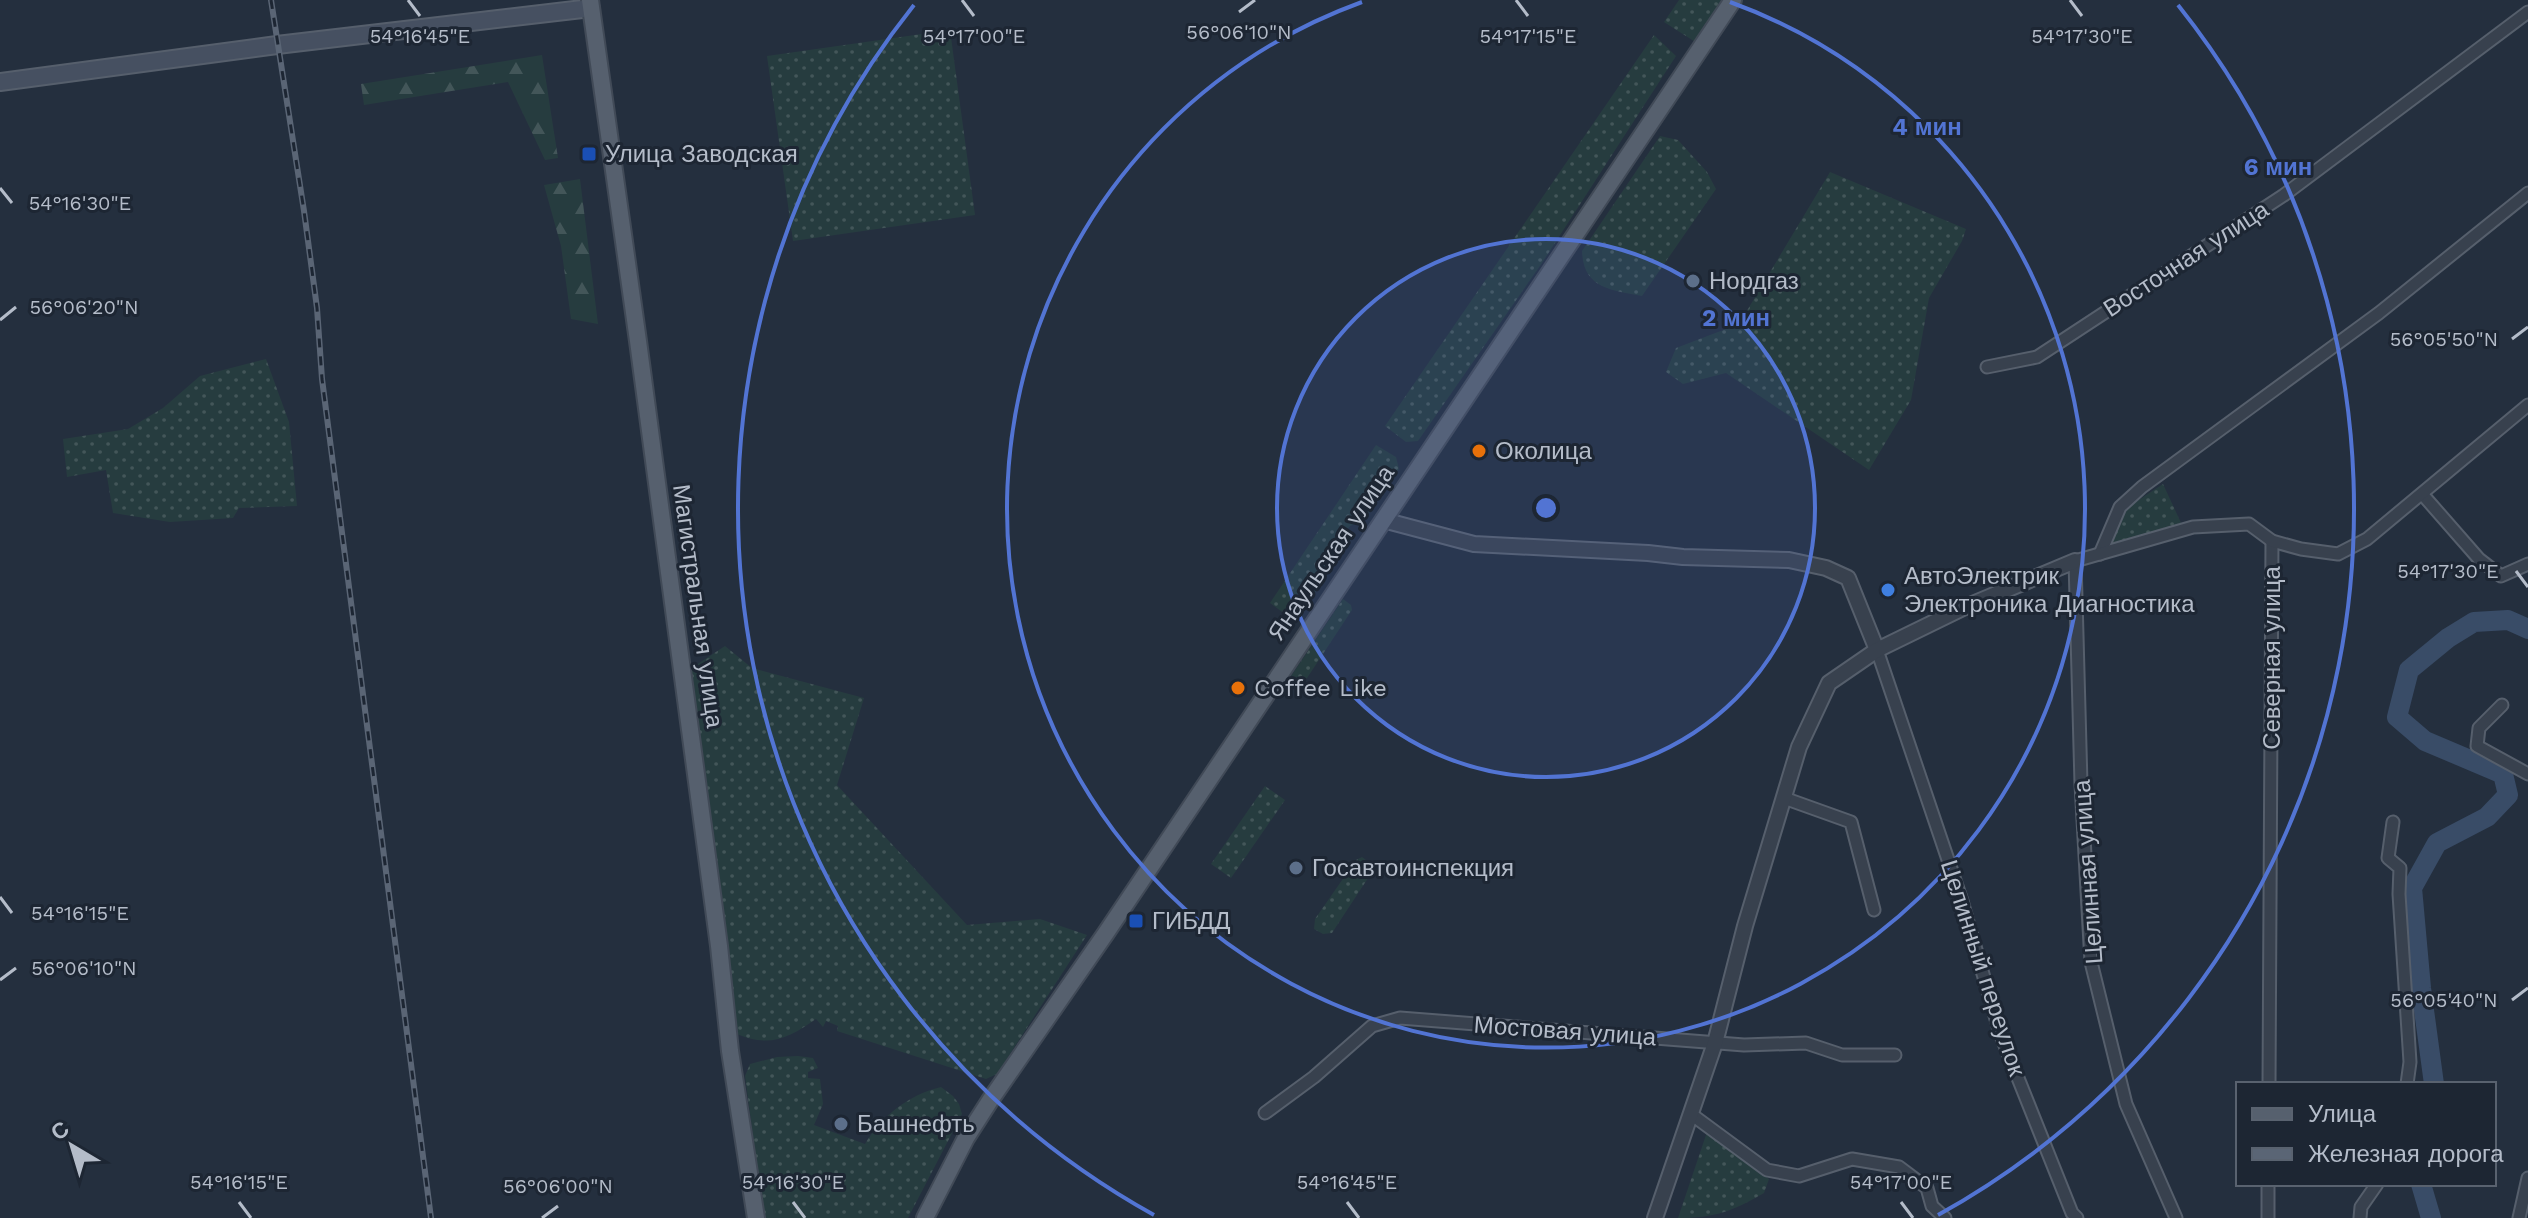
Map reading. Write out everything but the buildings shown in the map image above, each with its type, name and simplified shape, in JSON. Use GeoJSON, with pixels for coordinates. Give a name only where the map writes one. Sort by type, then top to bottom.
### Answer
{"type":"FeatureCollection","features":[{"type":"Feature","properties":{"kind":"main road","name":"Янаульская улица"},"geometry":{"type":"LineString","coordinates":[[925,1218],[966,1138],[991,1099],[1106,933],[1733,0]]}},
{"type":"Feature","properties":{"kind":"main road"},"geometry":{"type":"LineString","coordinates":[[0,82],[591,4]]}},
{"type":"Feature","properties":{"kind":"main road","name":"Магистральная улица"},"geometry":{"type":"LineString","coordinates":[[591,4],[719,946],[730,1051],[756,1218]]}},
{"type":"Feature","properties":{"kind":"street","name":"Восточная улица"},"geometry":{"type":"LineString","coordinates":[[1987,367],[2037,357],[2089,323],[2284,195],[2528,12]]}},
{"type":"Feature","properties":{"kind":"street"},"geometry":{"type":"LineString","coordinates":[[2100,554],[2120,507],[2142,487],[2379,313],[2528,193]]}},
{"type":"Feature","properties":{"kind":"street","name":"Северная улица"},"geometry":{"type":"LineString","coordinates":[[2269,1082],[2272,541],[2338,554],[2367,539],[2528,405]]}},
{"type":"Feature","properties":{"kind":"street"},"geometry":{"type":"LineString","coordinates":[[2423,495],[2479,559],[2501,576],[2528,564]]}},
{"type":"Feature","properties":{"kind":"street"},"geometry":{"type":"LineString","coordinates":[[1383,520],[1474,544],[1683,557],[1763,558],[1826,568],[1848,578],[1877,650]]}},
{"type":"Feature","properties":{"kind":"street"},"geometry":{"type":"LineString","coordinates":[[1655,1218],[1715,1043],[1745,926],[1799,747],[1829,683],[1877,650],[1963,608],[2075,561],[2193,527],[2249,524],[2272,541]]}},
{"type":"Feature","properties":{"kind":"street","name":"Целинная улица"},"geometry":{"type":"LineString","coordinates":[[2075,561],[2081,784],[2091,962],[2126,1104],[2176,1218]]}},
{"type":"Feature","properties":{"kind":"street","name":"Целинный переулок"},"geometry":{"type":"LineString","coordinates":[[1877,650],[1962,901],[2000,1033],[2077,1218]]}},
{"type":"Feature","properties":{"kind":"street"},"geometry":{"type":"LineString","coordinates":[[2502,705],[2479,728],[2477,746],[2528,774]]}},
{"type":"Feature","properties":{"kind":"street"},"geometry":{"type":"LineString","coordinates":[[1784,798],[1851,822],[1874,910]]}},
{"type":"Feature","properties":{"kind":"street"},"geometry":{"type":"LineString","coordinates":[[2393,822],[2388,858],[2400,868],[2410,1062],[2407,1082]]}},
{"type":"Feature","properties":{"kind":"street","name":"Мостовая улица"},"geometry":{"type":"LineString","coordinates":[[1265,1113],[1314,1077],[1372,1026],[1400,1018],[1744,1045],[1806,1043],[1842,1055],[1895,1055]]}},
{"type":"Feature","properties":{"kind":"street"},"geometry":{"type":"LineString","coordinates":[[1691,1114],[1767,1170],[1799,1176],[1852,1159],[1899,1167],[1927,1188],[1932,1206],[1945,1218]]}},
{"type":"Feature","properties":{"kind":"street"},"geometry":{"type":"LineString","coordinates":[[2519,1218],[2528,1178]]}},
{"type":"Feature","properties":{"kind":"street"},"geometry":{"type":"LineString","coordinates":[[2268,1186],[2268,1218]]}},
{"type":"Feature","properties":{"kind":"street"},"geometry":{"type":"LineString","coordinates":[[2360,1218],[2361,1207],[2376,1186]]}},
{"type":"Feature","properties":{"kind":"green space"},"geometry":{"type":"Polygon","coordinates":[[[1679,0],[1729,0],[1700,45],[1664,22],[1679,0]]]}},
{"type":"Feature","properties":{"kind":"green space"},"geometry":{"type":"Polygon","coordinates":[[[950,30],[975,215],[793,241],[767,56],[950,30]]]}},
{"type":"Feature","properties":{"kind":"green space"},"geometry":{"type":"Polygon","coordinates":[[[1654,35],[1676,56],[1542,263],[1418,441],[1406,442],[1385,426],[1654,35]]]}},
{"type":"Feature","properties":{"kind":"green space"},"geometry":{"type":"Polygon","coordinates":[[[542,55],[558,158],[545,160],[508,82],[364,105],[361,84],[542,55]]]}},
{"type":"Feature","properties":{"kind":"green space"},"geometry":{"type":"Polygon","coordinates":[[[1660,136],[1678,140],[1707,172],[1716,189],[1642,296],[1601,286],[1588,273],[1582,251],[1660,136]]]}},
{"type":"Feature","properties":{"kind":"green space"},"geometry":{"type":"Polygon","coordinates":[[[1830,172],[1966,229],[1929,298],[1911,400],[1869,470],[1726,373],[1683,384],[1666,372],[1676,348],[1739,324],[1830,172]]]}},
{"type":"Feature","properties":{"kind":"green space"},"geometry":{"type":"Polygon","coordinates":[[[580,179],[598,324],[571,319],[561,246],[544,185],[580,179]]]}},
{"type":"Feature","properties":{"kind":"green space"},"geometry":{"type":"Polygon","coordinates":[[[266,359],[289,422],[297,506],[239,508],[233,518],[170,522],[113,513],[106,470],[67,477],[63,439],[128,429],[163,408],[200,376],[266,359]]]}},
{"type":"Feature","properties":{"kind":"green space"},"geometry":{"type":"Polygon","coordinates":[[[1376,445],[1396,457],[1399,469],[1364,520],[1350,526],[1341,539],[1336,561],[1305,608],[1289,617],[1270,603],[1376,445]]]}},
{"type":"Feature","properties":{"kind":"green space"},"geometry":{"type":"Polygon","coordinates":[[[2163,484],[2182,525],[2109,547],[2128,507],[2163,484]]]}},
{"type":"Feature","properties":{"kind":"green space"},"geometry":{"type":"Polygon","coordinates":[[[1343,599],[1352,610],[1307,678],[1283,695],[1279,694],[1343,599]]]}},
{"type":"Feature","properties":{"kind":"green space"},"geometry":{"type":"Polygon","coordinates":[[[725,646],[752,668],[864,698],[837,785],[967,925],[1040,919],[1087,935],[997,1074],[986,1079],[837,1031],[838,1026],[826,1021],[823,1027],[816,1019],[779,1039],[759,1040],[737,1034],[687,671],[725,646]]]}},
{"type":"Feature","properties":{"kind":"green space"},"geometry":{"type":"Polygon","coordinates":[[[1265,786],[1285,800],[1231,878],[1211,864],[1265,786]]]}},
{"type":"Feature","properties":{"kind":"green space"},"geometry":{"type":"Polygon","coordinates":[[[1362,857],[1371,864],[1372,872],[1332,933],[1323,934],[1314,929],[1315,919],[1356,860],[1362,857]]]}},
{"type":"Feature","properties":{"kind":"green space"},"geometry":{"type":"Polygon","coordinates":[[[777,1057],[813,1058],[818,1068],[808,1072],[808,1078],[820,1079],[823,1104],[814,1125],[865,1144],[879,1124],[918,1095],[941,1087],[959,1104],[962,1114],[908,1218],[764,1218],[745,1076],[750,1064],[777,1057]]]}},
{"type":"Feature","properties":{"kind":"green space"},"geometry":{"type":"Polygon","coordinates":[[[1707,1132],[1769,1179],[1764,1193],[1733,1209],[1703,1217],[1678,1218],[1707,1132]]]}},
{"type":"Feature","properties":{"kind":"waterway"},"geometry":{"type":"LineString","coordinates":[[2434,1082],[2412,888],[2437,843],[2487,817],[2508,795],[2503,774],[2425,741],[2397,717],[2409,670],[2448,638],[2474,622],[2508,620],[2528,629]]}},
{"type":"Feature","properties":{"kind":"waterway"},"geometry":{"type":"LineString","coordinates":[[2422,1186],[2431,1218]]}},
{"type":"Feature","properties":{"kind":"railway"},"geometry":{"type":"LineString","coordinates":[[271,0],[317,308],[322,379],[431,1218]]}},
{"type":"Feature","properties":{"kind":"place","name":"Улица Заводская"},"geometry":{"type":"Point","coordinates":[589,154]}},
{"type":"Feature","properties":{"kind":"place","name":"Нордгаз"},"geometry":{"type":"Point","coordinates":[1693,281]}},
{"type":"Feature","properties":{"kind":"place","name":"Околица"},"geometry":{"type":"Point","coordinates":[1479,451]}},
{"type":"Feature","properties":{"kind":"place","name":"АвтоЭлектрик Электроника Диагностика"},"geometry":{"type":"Point","coordinates":[1888,590]}},
{"type":"Feature","properties":{"kind":"place","name":"Coffee Like"},"geometry":{"type":"Point","coordinates":[1238,688]}},
{"type":"Feature","properties":{"kind":"place","name":"Госавтоинспекция"},"geometry":{"type":"Point","coordinates":[1296,868]}},
{"type":"Feature","properties":{"kind":"place","name":"ГИБДД"},"geometry":{"type":"Point","coordinates":[1136,921]}},
{"type":"Feature","properties":{"kind":"place","name":"Башнефть"},"geometry":{"type":"Point","coordinates":[841,1124]}}]}
